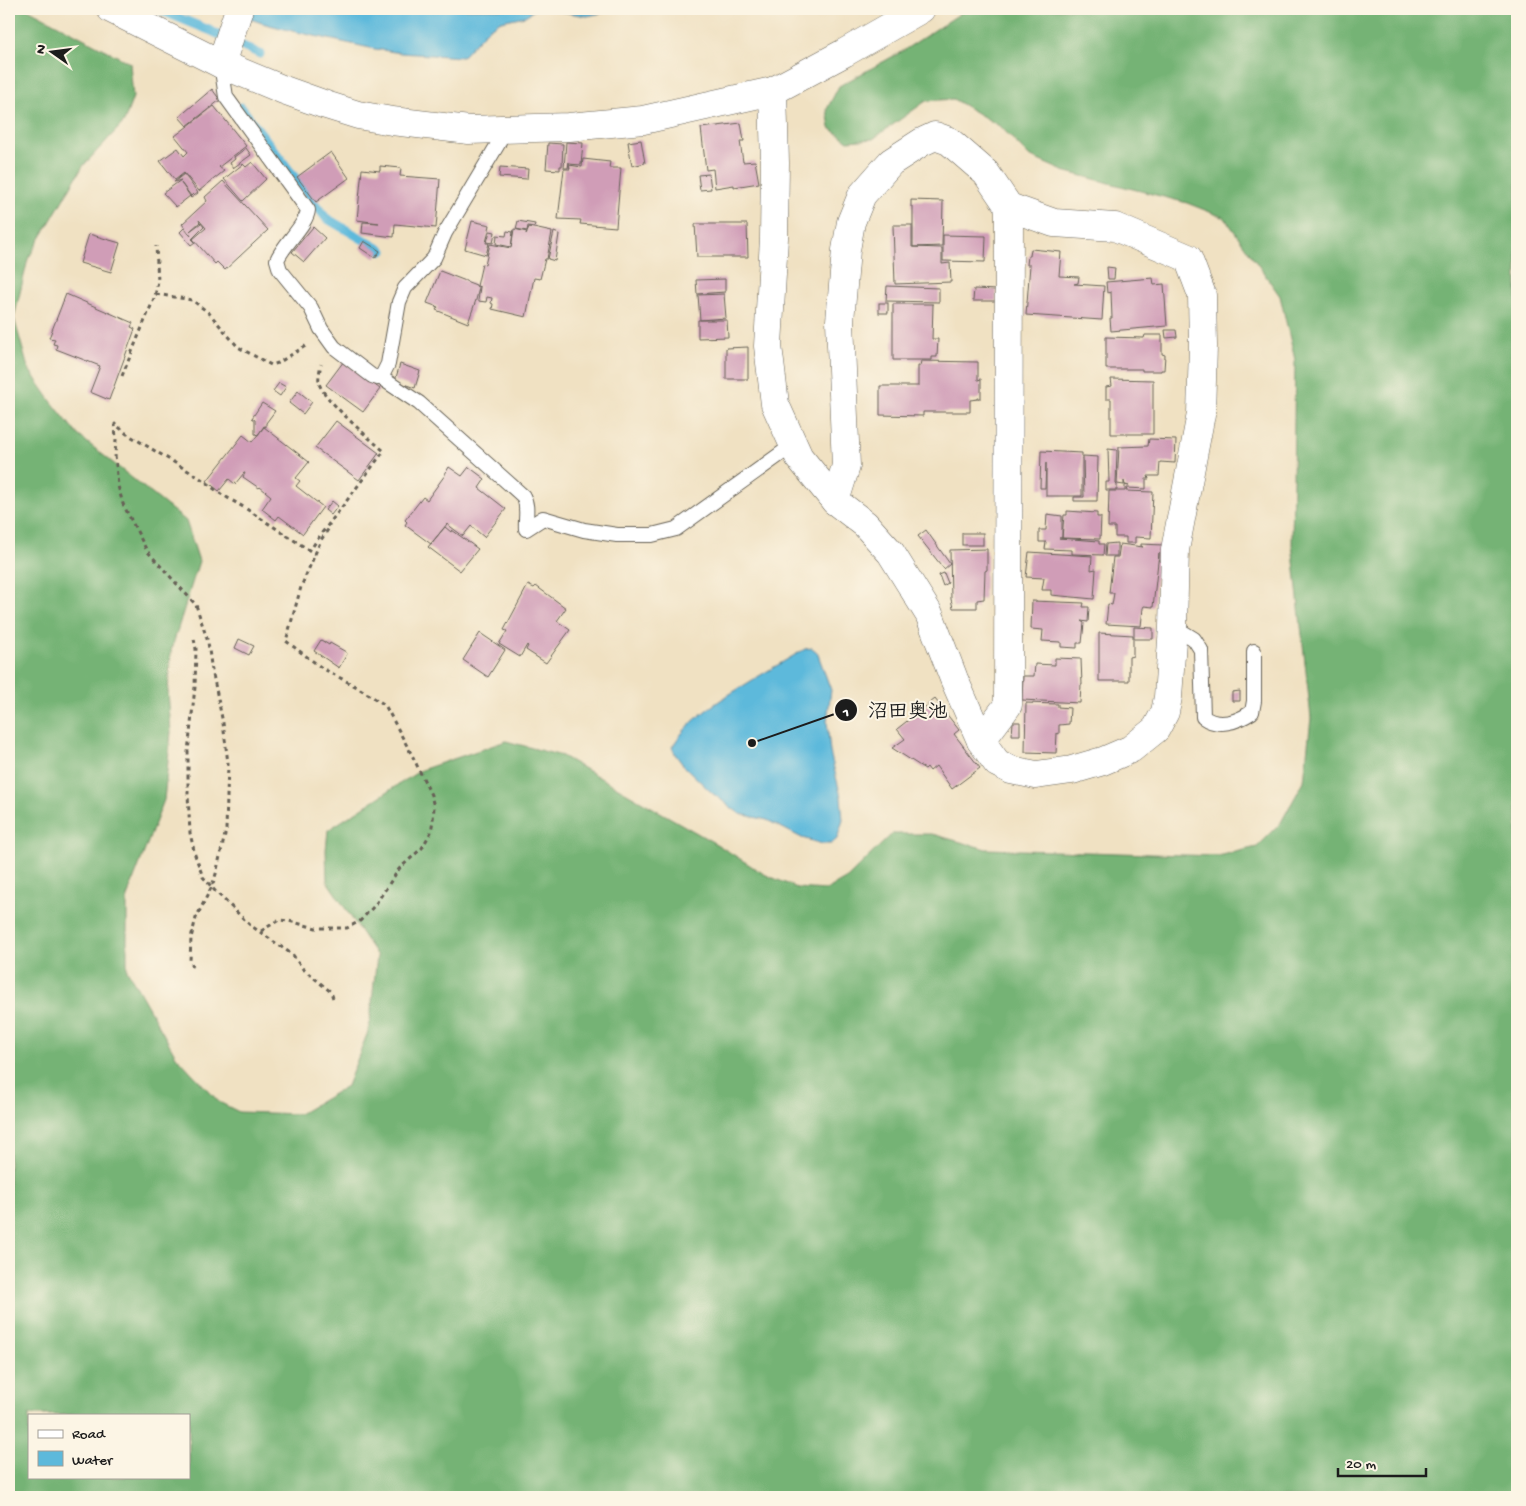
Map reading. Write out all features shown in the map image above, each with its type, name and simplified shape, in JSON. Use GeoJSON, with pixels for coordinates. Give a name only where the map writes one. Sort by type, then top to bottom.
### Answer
{"type":"FeatureCollection","features":[{"type":"Feature","properties":{"kind":"street"},"geometry":{"type":"LineString","coordinates":[[111,9],[224,54],[284,90],[358,115],[469,130],[569,127],[643,120],[773,91],[920,9]]}},
{"type":"Feature","properties":{"kind":"street"},"geometry":{"type":"LineString","coordinates":[[224,54],[239,9]]}},
{"type":"Feature","properties":{"kind":"street"},"geometry":{"type":"LineString","coordinates":[[773,91],[775,163],[774,238],[768,346],[775,404],[799,457],[835,501],[865,524],[890,553],[929,614],[981,741],[997,763],[1011,770],[1036,775],[1072,770],[1103,762],[1131,749],[1156,729],[1165,712],[1168,696],[1173,626],[1175,550],[1201,414],[1202,295],[1188,258],[1116,227],[1054,223],[1009,207]]}},
{"type":"Feature","properties":{"kind":"street"},"geometry":{"type":"LineString","coordinates":[[835,501],[846,466],[840,321],[846,250],[851,222],[862,195],[891,162],[935,136],[949,141],[986,173],[1009,207],[1008,705],[981,741]]}},
{"type":"Feature","properties":{"kind":"lane"},"geometry":{"type":"LineString","coordinates":[[224,54],[226,97],[308,210],[305,220],[280,252],[277,260],[280,270],[311,308],[334,347],[372,376],[380,377],[419,403],[523,496],[526,502],[526,529],[543,518],[584,530],[617,535],[652,535],[676,529],[793,445]]}},
{"type":"Feature","properties":{"kind":"lane"},"geometry":{"type":"LineString","coordinates":[[380,377],[388,364],[399,302],[405,288],[434,258],[445,233],[498,144],[504,129]]}},
{"type":"Feature","properties":{"kind":"lane"},"geometry":{"type":"LineString","coordinates":[[1173,626],[1194,639],[1200,650],[1203,717],[1217,724],[1236,720],[1252,712],[1254,701],[1254,651]]}},
{"type":"Feature","properties":{"kind":"path"},"geometry":{"type":"LineString","coordinates":[[122,376],[156,294],[158,281],[156,246]]}},
{"type":"Feature","properties":{"kind":"path"},"geometry":{"type":"LineString","coordinates":[[156,294],[192,300],[208,313],[238,347],[272,365],[326,336]]}},
{"type":"Feature","properties":{"kind":"path"},"geometry":{"type":"LineString","coordinates":[[313,546],[320,534],[384,451],[324,393],[320,383],[326,336]]}},
{"type":"Feature","properties":{"kind":"path"},"geometry":{"type":"LineString","coordinates":[[193,966],[190,961],[191,938],[196,918],[212,886],[226,830],[228,763],[223,723],[208,642],[196,605],[147,551],[123,504],[118,486],[115,424],[127,434],[200,478],[221,494],[315,554]]}},
{"type":"Feature","properties":{"kind":"path"},"geometry":{"type":"LineString","coordinates":[[261,931],[279,920],[289,920],[316,928],[347,928],[360,921],[375,905],[399,869],[422,848],[431,832],[433,820],[434,807],[430,795],[386,705],[322,668],[286,641],[301,587],[321,540],[329,528],[328,524]]}},
{"type":"Feature","properties":{"kind":"path"},"geometry":{"type":"LineString","coordinates":[[194,639],[196,650],[195,686],[188,752],[188,794],[190,833],[195,855],[203,876],[216,892],[250,925],[293,955],[302,968],[331,992],[334,1001]]}},
{"type":"Feature","properties":{"kind":"green space"},"geometry":{"type":"Polygon","coordinates":[[[9,9],[28,9],[130,63],[133,97],[124,122],[83,166],[28,259],[14,318],[28,368],[78,435],[186,521],[199,561],[171,651],[168,691],[171,732],[164,800],[127,897],[127,970],[176,1056],[219,1102],[239,1112],[299,1114],[347,1086],[369,1029],[377,956],[327,881],[326,850],[328,830],[421,770],[506,741],[562,756],[718,845],[764,874],[797,888],[826,890],[847,878],[892,834],[932,834],[986,849],[1218,856],[1257,847],[1280,824],[1304,781],[1311,718],[1292,543],[1295,360],[1280,296],[1225,218],[1187,203],[1063,171],[1029,156],[1001,127],[953,99],[926,101],[873,139],[848,141],[830,128],[827,109],[839,86],[901,52],[967,9],[1517,9],[1517,1497],[9,1497],[9,9]]]}},
{"type":"Feature","properties":{"kind":"water"},"geometry":{"type":"Polygon","coordinates":[[[222,9],[536,9],[525,16],[501,21],[488,29],[462,57],[401,53],[375,49],[296,32],[222,9]]]}},
{"type":"Feature","properties":{"kind":"water"},"geometry":{"type":"Polygon","coordinates":[[[546,9],[621,9],[587,16],[546,9]]]}},
{"type":"Feature","properties":{"kind":"water"},"geometry":{"type":"Polygon","coordinates":[[[812,648],[817,652],[831,690],[827,721],[830,752],[841,797],[843,820],[837,839],[831,844],[822,844],[802,838],[767,820],[740,814],[712,793],[683,765],[672,747],[693,721],[728,695],[805,649],[812,648]]]}},
{"type":"Feature","properties":{"kind":"building"},"geometry":{"type":"Polygon","coordinates":[[[212,89],[220,100],[187,126],[179,117],[212,89]]]}},
{"type":"Feature","properties":{"kind":"building"},"geometry":{"type":"Polygon","coordinates":[[[214,106],[246,146],[219,167],[224,171],[199,191],[184,173],[175,180],[160,161],[178,148],[184,156],[188,152],[175,136],[214,106]]]}},
{"type":"Feature","properties":{"kind":"building"},"geometry":{"type":"Polygon","coordinates":[[[741,123],[744,141],[740,141],[743,162],[755,161],[759,183],[715,188],[713,169],[706,170],[701,128],[741,123]]]}},
{"type":"Feature","properties":{"kind":"building"},"geometry":{"type":"Polygon","coordinates":[[[641,140],[645,163],[632,166],[628,142],[641,140]]]}},
{"type":"Feature","properties":{"kind":"building"},"geometry":{"type":"Polygon","coordinates":[[[566,142],[583,143],[581,165],[569,164],[569,162],[568,168],[564,168],[566,142]]]}},
{"type":"Feature","properties":{"kind":"building"},"geometry":{"type":"Polygon","coordinates":[[[548,143],[563,144],[562,166],[560,166],[560,170],[546,169],[548,143]]]}},
{"type":"Feature","properties":{"kind":"building"},"geometry":{"type":"Polygon","coordinates":[[[246,148],[251,155],[233,168],[230,163],[235,159],[234,157],[246,148]]]}},
{"type":"Feature","properties":{"kind":"building"},"geometry":{"type":"Polygon","coordinates":[[[331,152],[349,178],[316,202],[297,177],[331,152]]]}},
{"type":"Feature","properties":{"kind":"building"},"geometry":{"type":"Polygon","coordinates":[[[583,159],[610,162],[609,168],[621,168],[616,227],[580,224],[581,220],[558,219],[564,169],[570,169],[569,165],[582,167],[583,159]]]}},
{"type":"Feature","properties":{"kind":"building"},"geometry":{"type":"Polygon","coordinates":[[[252,162],[266,179],[243,201],[224,179],[243,164],[246,167],[252,162]]]}},
{"type":"Feature","properties":{"kind":"building"},"geometry":{"type":"Polygon","coordinates":[[[380,166],[401,168],[400,176],[440,179],[436,228],[395,224],[394,237],[362,233],[363,222],[379,223],[357,220],[362,169],[380,171],[380,166]]]}},
{"type":"Feature","properties":{"kind":"building"},"geometry":{"type":"Polygon","coordinates":[[[500,167],[528,169],[527,179],[499,177],[500,167]]]}},
{"type":"Feature","properties":{"kind":"building"},"geometry":{"type":"Polygon","coordinates":[[[184,174],[198,193],[191,198],[191,196],[181,183],[190,196],[176,207],[163,193],[181,180],[174,182],[184,174]]]}},
{"type":"Feature","properties":{"kind":"building"},"geometry":{"type":"Polygon","coordinates":[[[709,174],[711,189],[700,190],[698,175],[709,174]]]}},
{"type":"Feature","properties":{"kind":"building"},"geometry":{"type":"Polygon","coordinates":[[[223,181],[268,230],[225,270],[217,262],[215,264],[193,239],[206,228],[199,220],[200,222],[190,231],[201,223],[204,227],[192,239],[195,242],[191,245],[180,232],[184,228],[191,236],[182,224],[207,201],[205,197],[223,181]]]}},
{"type":"Feature","properties":{"kind":"building"},"geometry":{"type":"Polygon","coordinates":[[[911,200],[943,201],[942,246],[913,247],[913,207],[911,207],[911,200]]]}},
{"type":"Feature","properties":{"kind":"building"},"geometry":{"type":"Polygon","coordinates":[[[472,221],[490,225],[486,243],[489,243],[486,255],[465,249],[472,221]]]}},
{"type":"Feature","properties":{"kind":"building"},"geometry":{"type":"Polygon","coordinates":[[[518,221],[535,224],[534,227],[528,226],[527,231],[516,229],[518,221]]]}},
{"type":"Feature","properties":{"kind":"building"},"geometry":{"type":"Polygon","coordinates":[[[695,224],[747,224],[748,257],[697,257],[695,224]]]}},
{"type":"Feature","properties":{"kind":"building"},"geometry":{"type":"Polygon","coordinates":[[[893,225],[912,225],[912,247],[942,248],[942,264],[950,263],[951,282],[895,284],[893,225]]]}},
{"type":"Feature","properties":{"kind":"building"},"geometry":{"type":"Polygon","coordinates":[[[313,227],[325,238],[304,262],[292,252],[313,227]]]}},
{"type":"Feature","properties":{"kind":"building"},"geometry":{"type":"Polygon","coordinates":[[[529,227],[552,232],[547,259],[545,259],[540,279],[534,278],[526,317],[492,309],[492,298],[487,297],[486,302],[478,301],[480,287],[477,286],[482,264],[485,265],[490,244],[511,248],[514,229],[527,232],[529,227]]]}},
{"type":"Feature","properties":{"kind":"building"},"geometry":{"type":"Polygon","coordinates":[[[490,231],[495,232],[493,243],[487,242],[490,231]]]}},
{"type":"Feature","properties":{"kind":"building"},"geometry":{"type":"Polygon","coordinates":[[[507,231],[513,232],[511,247],[496,244],[497,235],[506,236],[507,231]]]}},
{"type":"Feature","properties":{"kind":"building"},"geometry":{"type":"Polygon","coordinates":[[[554,232],[559,234],[555,261],[548,259],[554,232]]]}},
{"type":"Feature","properties":{"kind":"building"},"geometry":{"type":"Polygon","coordinates":[[[89,234],[120,243],[111,272],[80,263],[89,234]]]}},
{"type":"Feature","properties":{"kind":"building"},"geometry":{"type":"Polygon","coordinates":[[[943,235],[986,236],[985,262],[943,261],[943,235]]]}},
{"type":"Feature","properties":{"kind":"building"},"geometry":{"type":"Polygon","coordinates":[[[364,241],[380,251],[375,258],[360,248],[364,241]]]}},
{"type":"Feature","properties":{"kind":"building"},"geometry":{"type":"Polygon","coordinates":[[[1031,249],[1061,252],[1059,276],[1079,277],[1078,283],[1074,284],[1104,286],[1102,320],[1026,315],[1030,265],[1027,265],[1031,249]]]}},
{"type":"Feature","properties":{"kind":"building"},"geometry":{"type":"Polygon","coordinates":[[[1107,267],[1115,268],[1114,279],[1108,279],[1107,267]]]}},
{"type":"Feature","properties":{"kind":"building"},"geometry":{"type":"Polygon","coordinates":[[[440,271],[476,285],[479,288],[468,323],[436,310],[438,307],[427,303],[440,271]]]}},
{"type":"Feature","properties":{"kind":"building"},"geometry":{"type":"Polygon","coordinates":[[[1153,278],[1154,285],[1164,284],[1167,326],[1111,331],[1111,292],[1107,293],[1106,282],[1153,278]]]}},
{"type":"Feature","properties":{"kind":"building"},"geometry":{"type":"Polygon","coordinates":[[[725,279],[725,292],[697,294],[696,280],[725,279]]]}},
{"type":"Feature","properties":{"kind":"building"},"geometry":{"type":"Polygon","coordinates":[[[887,286],[939,288],[939,302],[886,301],[887,286]]]}},
{"type":"Feature","properties":{"kind":"building"},"geometry":{"type":"Polygon","coordinates":[[[974,289],[997,290],[996,301],[973,301],[974,289]]]}},
{"type":"Feature","properties":{"kind":"building"},"geometry":{"type":"Polygon","coordinates":[[[66,294],[133,323],[131,327],[135,329],[109,400],[90,392],[100,366],[56,349],[57,345],[53,344],[55,339],[49,338],[66,294]]]}},
{"type":"Feature","properties":{"kind":"building"},"geometry":{"type":"Polygon","coordinates":[[[724,294],[726,318],[700,320],[698,295],[724,294]]]}},
{"type":"Feature","properties":{"kind":"building"},"geometry":{"type":"Polygon","coordinates":[[[879,303],[888,303],[888,313],[879,313],[879,303]]]}},
{"type":"Feature","properties":{"kind":"building"},"geometry":{"type":"Polygon","coordinates":[[[893,304],[933,304],[932,339],[938,339],[937,357],[932,357],[932,360],[893,360],[893,304]]]}},
{"type":"Feature","properties":{"kind":"building"},"geometry":{"type":"Polygon","coordinates":[[[698,320],[727,320],[728,337],[698,338],[698,320]]]}},
{"type":"Feature","properties":{"kind":"building"},"geometry":{"type":"Polygon","coordinates":[[[1165,330],[1176,330],[1177,337],[1166,338],[1165,330]]]}},
{"type":"Feature","properties":{"kind":"building"},"geometry":{"type":"Polygon","coordinates":[[[1145,335],[1162,335],[1162,354],[1165,355],[1164,370],[1106,369],[1106,337],[1144,338],[1145,335]]]}},
{"type":"Feature","properties":{"kind":"building"},"geometry":{"type":"Polygon","coordinates":[[[748,347],[748,379],[726,379],[726,348],[748,347]]]}},
{"type":"Feature","properties":{"kind":"building"},"geometry":{"type":"Polygon","coordinates":[[[344,361],[380,389],[363,412],[326,385],[344,361]]]}},
{"type":"Feature","properties":{"kind":"building"},"geometry":{"type":"Polygon","coordinates":[[[921,361],[978,362],[978,380],[981,379],[981,398],[970,400],[970,412],[923,412],[923,416],[880,415],[880,386],[918,386],[918,366],[920,366],[921,361]]]}},
{"type":"Feature","properties":{"kind":"building"},"geometry":{"type":"Polygon","coordinates":[[[400,364],[420,371],[415,388],[395,381],[400,364]]]}},
{"type":"Feature","properties":{"kind":"building"},"geometry":{"type":"Polygon","coordinates":[[[1111,379],[1153,380],[1153,434],[1111,434],[1111,399],[1106,399],[1106,387],[1112,386],[1111,379]]]}},
{"type":"Feature","properties":{"kind":"building"},"geometry":{"type":"Polygon","coordinates":[[[279,383],[286,387],[280,396],[273,391],[279,383]]]}},
{"type":"Feature","properties":{"kind":"building"},"geometry":{"type":"Polygon","coordinates":[[[298,391],[312,402],[303,414],[289,403],[298,391]]]}},
{"type":"Feature","properties":{"kind":"building"},"geometry":{"type":"Polygon","coordinates":[[[262,403],[275,411],[266,423],[266,427],[264,426],[258,435],[255,434],[255,420],[252,418],[262,403]]]}},
{"type":"Feature","properties":{"kind":"building"},"geometry":{"type":"Polygon","coordinates":[[[336,421],[379,453],[359,480],[315,448],[336,421]]]}},
{"type":"Feature","properties":{"kind":"building"},"geometry":{"type":"Polygon","coordinates":[[[264,427],[309,462],[296,478],[300,481],[296,486],[323,507],[303,534],[279,516],[276,520],[262,509],[271,496],[243,477],[245,473],[235,484],[229,479],[219,491],[207,481],[243,435],[252,442],[264,427]]]}},
{"type":"Feature","properties":{"kind":"building"},"geometry":{"type":"Polygon","coordinates":[[[1149,439],[1176,440],[1175,463],[1160,462],[1159,476],[1148,476],[1149,479],[1146,479],[1146,489],[1127,488],[1126,491],[1153,492],[1151,538],[1135,537],[1135,543],[1126,543],[1126,537],[1115,537],[1115,527],[1108,527],[1109,491],[1125,491],[1124,481],[1124,485],[1117,484],[1119,447],[1148,446],[1149,439]]]}},
{"type":"Feature","properties":{"kind":"building"},"geometry":{"type":"Polygon","coordinates":[[[1108,449],[1117,450],[1117,490],[1106,490],[1106,482],[1109,482],[1108,449]]]}},
{"type":"Feature","properties":{"kind":"building"},"geometry":{"type":"Polygon","coordinates":[[[1041,451],[1082,453],[1082,496],[1046,496],[1046,463],[1045,488],[1040,488],[1041,451]]]}},
{"type":"Feature","properties":{"kind":"building"},"geometry":{"type":"Polygon","coordinates":[[[1083,456],[1098,457],[1097,501],[1074,501],[1074,497],[1084,497],[1083,456]]]}},
{"type":"Feature","properties":{"kind":"building"},"geometry":{"type":"Polygon","coordinates":[[[449,467],[462,476],[469,467],[485,479],[479,488],[506,509],[484,537],[471,526],[463,536],[447,524],[431,544],[405,525],[407,522],[405,520],[423,497],[427,500],[449,467]]]}},
{"type":"Feature","properties":{"kind":"building"},"geometry":{"type":"Polygon","coordinates":[[[332,501],[338,506],[331,515],[325,510],[332,501]]]}},
{"type":"Feature","properties":{"kind":"building"},"geometry":{"type":"Polygon","coordinates":[[[1067,511],[1097,513],[1097,517],[1101,517],[1100,539],[1062,538],[1064,515],[1067,515],[1067,511]]]}},
{"type":"Feature","properties":{"kind":"building"},"geometry":{"type":"Polygon","coordinates":[[[1047,514],[1062,516],[1062,538],[1059,538],[1099,541],[1099,544],[1104,544],[1103,555],[1072,554],[1072,550],[1045,549],[1046,542],[1039,542],[1039,530],[1046,530],[1047,514]]]}},
{"type":"Feature","properties":{"kind":"building"},"geometry":{"type":"Polygon","coordinates":[[[445,527],[478,549],[460,571],[428,547],[445,527]]]}},
{"type":"Feature","properties":{"kind":"building"},"geometry":{"type":"Polygon","coordinates":[[[926,530],[950,564],[944,569],[918,536],[926,530]]]}},
{"type":"Feature","properties":{"kind":"building"},"geometry":{"type":"Polygon","coordinates":[[[962,533],[983,533],[983,545],[962,545],[962,533]]]}},
{"type":"Feature","properties":{"kind":"building"},"geometry":{"type":"Polygon","coordinates":[[[1117,543],[1117,556],[1105,556],[1106,544],[1117,543]]]}},
{"type":"Feature","properties":{"kind":"building"},"geometry":{"type":"Polygon","coordinates":[[[1120,544],[1143,547],[1141,544],[1163,545],[1162,561],[1159,561],[1159,553],[1153,607],[1144,606],[1141,626],[1106,624],[1108,604],[1112,605],[1114,593],[1109,593],[1113,557],[1118,557],[1120,544]]]}},
{"type":"Feature","properties":{"kind":"building"},"geometry":{"type":"Polygon","coordinates":[[[987,549],[984,599],[977,600],[977,608],[953,608],[951,599],[950,550],[987,549]]]}},
{"type":"Feature","properties":{"kind":"building"},"geometry":{"type":"Polygon","coordinates":[[[1029,552],[1092,556],[1091,570],[1096,569],[1094,599],[1051,595],[1051,590],[1042,590],[1044,578],[1026,577],[1029,552]]]}},
{"type":"Feature","properties":{"kind":"building"},"geometry":{"type":"Polygon","coordinates":[[[944,573],[948,583],[943,586],[939,575],[944,573]]]}},
{"type":"Feature","properties":{"kind":"building"},"geometry":{"type":"Polygon","coordinates":[[[528,585],[534,588],[536,586],[566,608],[557,621],[570,630],[546,663],[526,650],[527,645],[520,657],[499,644],[507,631],[504,630],[528,585]]]}},
{"type":"Feature","properties":{"kind":"building"},"geometry":{"type":"Polygon","coordinates":[[[1032,601],[1084,603],[1083,607],[1089,607],[1088,622],[1081,621],[1084,623],[1082,643],[1077,643],[1077,648],[1061,647],[1061,642],[1042,641],[1043,630],[1031,629],[1032,601]]]}},
{"type":"Feature","properties":{"kind":"building"},"geometry":{"type":"Polygon","coordinates":[[[1134,627],[1153,628],[1153,639],[1134,639],[1134,627]]]}},
{"type":"Feature","properties":{"kind":"building"},"geometry":{"type":"Polygon","coordinates":[[[480,633],[505,650],[488,677],[463,660],[480,633]]]}},
{"type":"Feature","properties":{"kind":"building"},"geometry":{"type":"Polygon","coordinates":[[[1099,633],[1133,635],[1133,656],[1129,657],[1129,681],[1099,681],[1099,633]]]}},
{"type":"Feature","properties":{"kind":"building"},"geometry":{"type":"Polygon","coordinates":[[[239,639],[254,646],[249,655],[235,648],[239,639]]]}},
{"type":"Feature","properties":{"kind":"building"},"geometry":{"type":"Polygon","coordinates":[[[321,640],[346,652],[347,654],[339,668],[314,651],[321,640]]]}},
{"type":"Feature","properties":{"kind":"building"},"geometry":{"type":"Polygon","coordinates":[[[1055,658],[1081,659],[1082,685],[1080,703],[1022,700],[1023,676],[1034,676],[1035,664],[1055,665],[1055,658]]]}},
{"type":"Feature","properties":{"kind":"building"},"geometry":{"type":"Polygon","coordinates":[[[1240,691],[1240,701],[1232,701],[1232,692],[1240,691]]]}},
{"type":"Feature","properties":{"kind":"building"},"geometry":{"type":"Polygon","coordinates":[[[935,699],[959,730],[954,734],[980,768],[952,789],[936,766],[930,771],[927,767],[925,769],[892,748],[905,739],[897,729],[935,699]]]}},
{"type":"Feature","properties":{"kind":"building"},"geometry":{"type":"Polygon","coordinates":[[[1026,703],[1058,704],[1058,707],[1070,708],[1069,724],[1059,725],[1056,753],[1025,752],[1026,703]]]}},
{"type":"Feature","properties":{"kind":"building"},"geometry":{"type":"Polygon","coordinates":[[[1013,722],[1020,722],[1020,735],[1012,735],[1013,722]]]}},
{"type":"Feature","properties":{"kind":"waterway"},"geometry":{"type":"LineString","coordinates":[[157,9],[209,30],[260,54]]}},
{"type":"Feature","properties":{"kind":"waterway"},"geometry":{"type":"LineString","coordinates":[[241,107],[326,218],[383,251]]}},
{"type":"Feature","properties":{"kind":"place","name":"沼田奥池"},"geometry":{"type":"Point","coordinates":[752,743]}}]}
